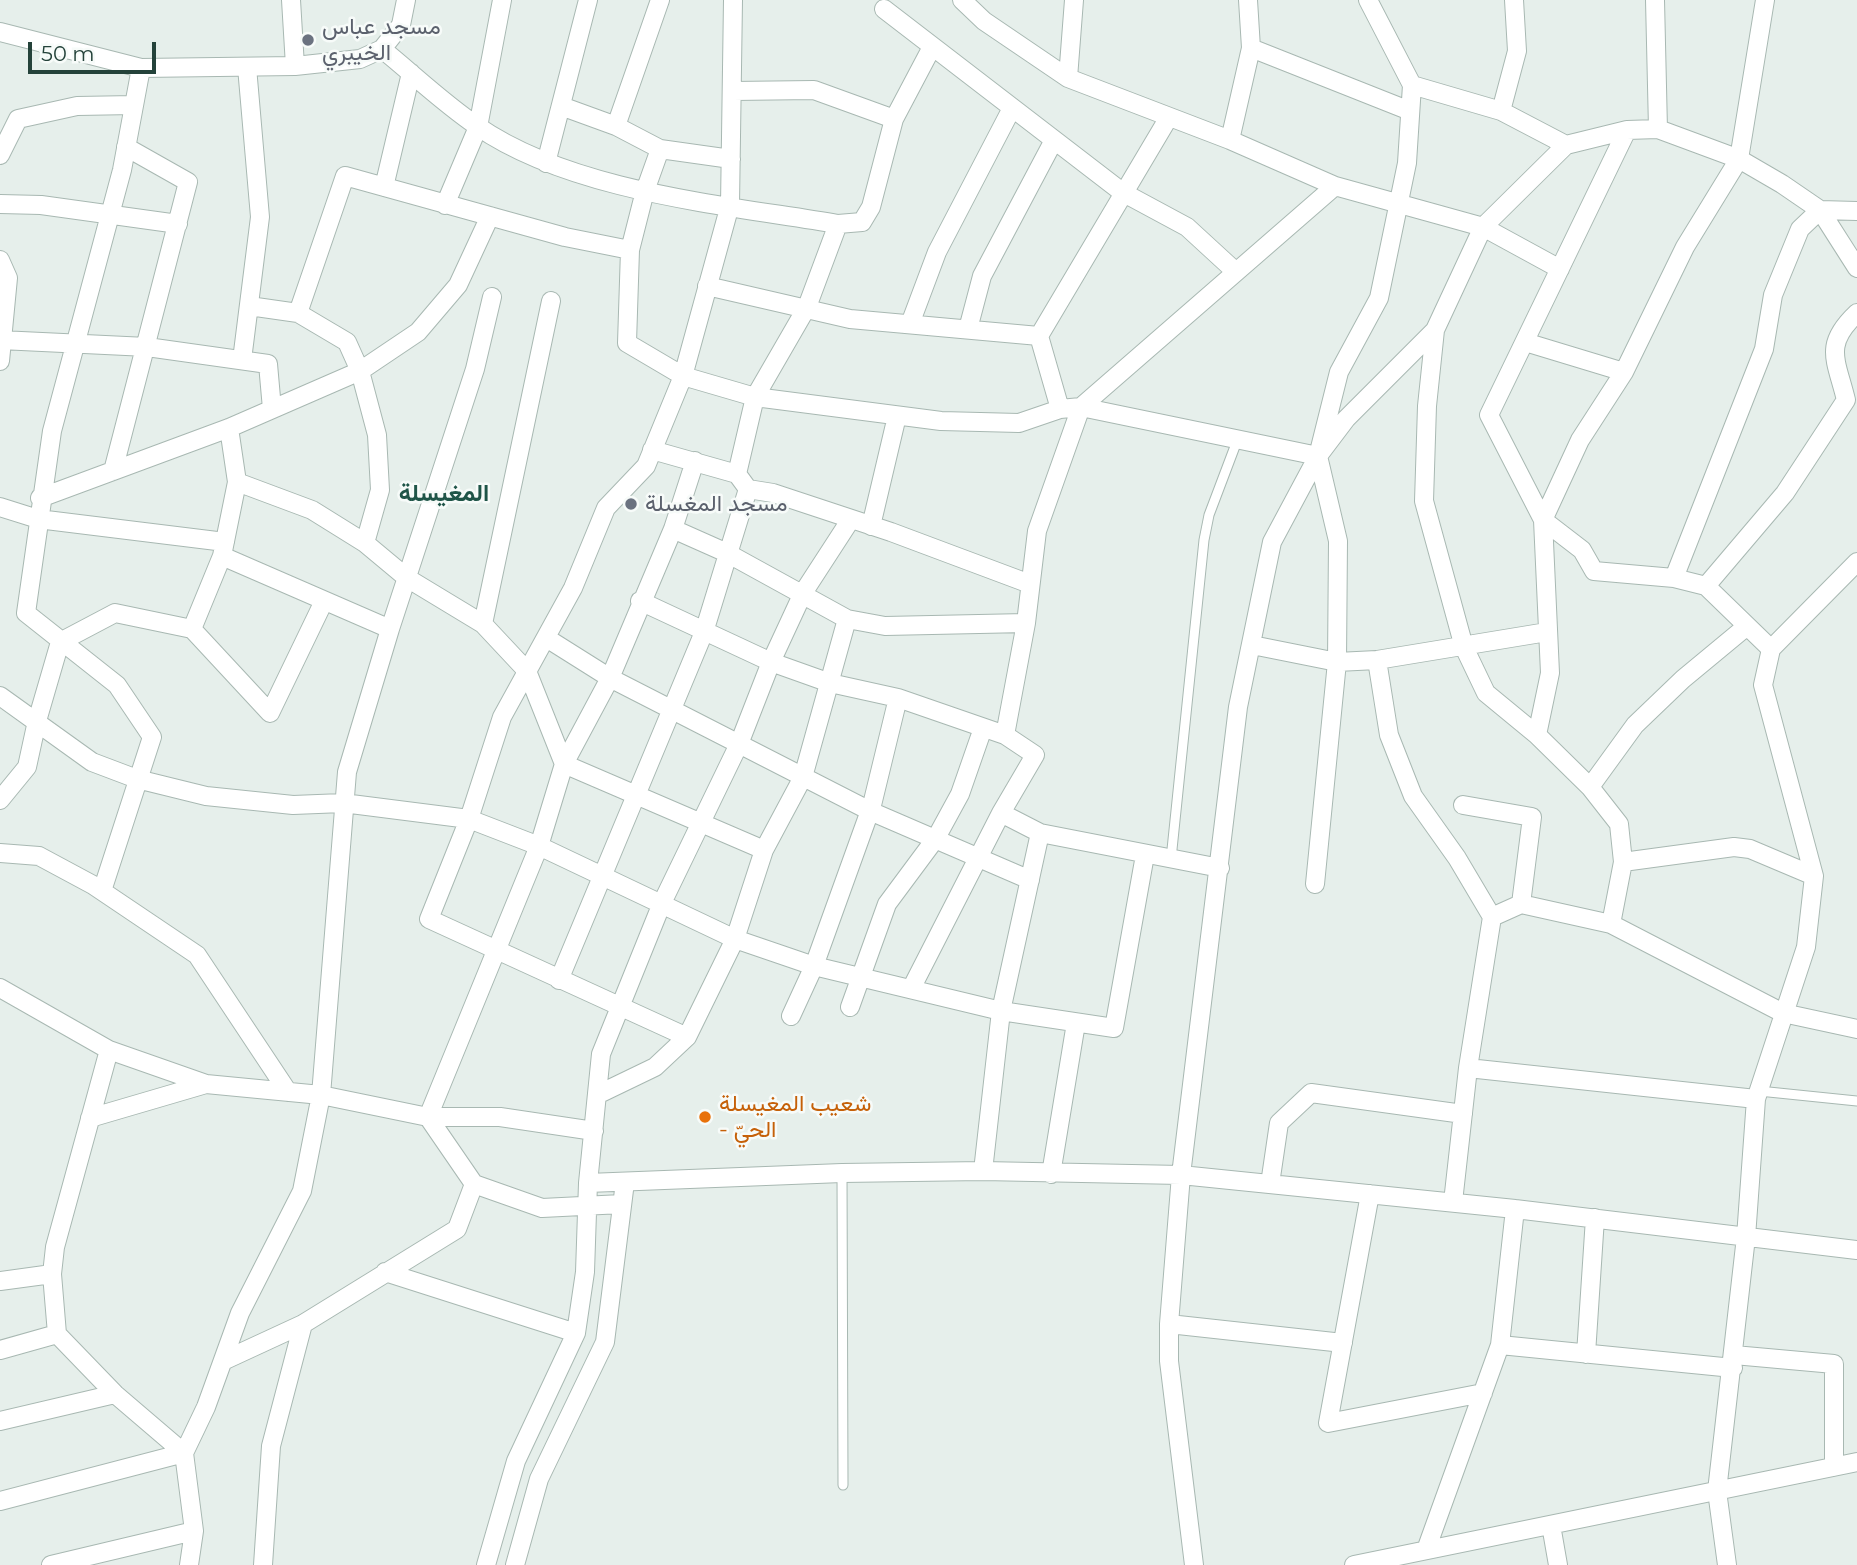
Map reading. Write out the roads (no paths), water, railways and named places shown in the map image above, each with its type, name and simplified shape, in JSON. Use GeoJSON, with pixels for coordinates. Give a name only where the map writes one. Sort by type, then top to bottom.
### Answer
{"type":"FeatureCollection","features":[{"type":"Feature","properties":{"kind":"street"},"geometry":{"type":"LineString","coordinates":[[291,0],[295,66]]}},
{"type":"Feature","properties":{"kind":"street"},"geometry":{"type":"LineString","coordinates":[[0,32],[141,68],[295,66],[360,59],[382,49],[401,25],[406,0]]}},
{"type":"Feature","properties":{"kind":"street"},"geometry":{"type":"LineString","coordinates":[[445,205],[478,127],[502,0]]}},
{"type":"Feature","properties":{"kind":"street"},"geometry":{"type":"LineString","coordinates":[[546,163],[588,0]]}},
{"type":"Feature","properties":{"kind":"street"},"geometry":{"type":"LineString","coordinates":[[616,126],[660,0]]}},
{"type":"Feature","properties":{"kind":"street"},"geometry":{"type":"LineString","coordinates":[[687,1037],[618,1008],[429,919],[469,819],[502,717],[548,639],[606,508],[646,466],[683,376],[730,205],[733,0]]}},
{"type":"Feature","properties":{"kind":"street"},"geometry":{"type":"LineString","coordinates":[[962,0],[984,21],[1068,78],[1230,140],[1335,186],[1483,227],[1560,269]]}},
{"type":"Feature","properties":{"kind":"street"},"geometry":{"type":"LineString","coordinates":[[1068,78],[1074,0]]}},
{"type":"Feature","properties":{"kind":"street"},"geometry":{"type":"LineString","coordinates":[[1230,140],[1251,48],[1248,0]]}},
{"type":"Feature","properties":{"kind":"street"},"geometry":{"type":"LineString","coordinates":[[1315,884],[1337,662],[1338,541],[1318,456],[1339,372],[1379,298],[1407,163],[1412,85],[1368,0]]}},
{"type":"Feature","properties":{"kind":"street"},"geometry":{"type":"LineString","coordinates":[[1501,111],[1517,51],[1514,0]]}},
{"type":"Feature","properties":{"kind":"street"},"geometry":{"type":"LineString","coordinates":[[1655,0],[1658,129]]}},
{"type":"Feature","properties":{"kind":"street"},"geometry":{"type":"LineString","coordinates":[[1543,520],[1580,440],[1624,372],[1685,247],[1739,159],[1765,0]]}},
{"type":"Feature","properties":{"kind":"street"},"geometry":{"type":"LineString","coordinates":[[884,9],[1011,110],[1122,192],[1186,227],[1236,272]]}},
{"type":"Feature","properties":{"kind":"street"},"geometry":{"type":"LineString","coordinates":[[382,49],[478,127],[546,163],[645,191],[838,224],[862,222],[871,207],[894,119],[932,47]]}},
{"type":"Feature","properties":{"kind":"street"},"geometry":{"type":"LineString","coordinates":[[1251,48],[1410,111]]}},
{"type":"Feature","properties":{"kind":"street"},"geometry":{"type":"LineString","coordinates":[[242,360],[260,216],[247,66]]}},
{"type":"Feature","properties":{"kind":"street"},"geometry":{"type":"LineString","coordinates":[[102,891],[152,737],[117,685],[26,613],[40,498],[52,431],[110,213],[141,68]]}},
{"type":"Feature","properties":{"kind":"street"},"geometry":{"type":"LineString","coordinates":[[384,187],[411,73]]}},
{"type":"Feature","properties":{"kind":"street"},"geometry":{"type":"LineString","coordinates":[[1412,85],[1501,111],[1566,145]]}},
{"type":"Feature","properties":{"kind":"street"},"geometry":{"type":"LineString","coordinates":[[733,91],[814,90],[894,119]]}},
{"type":"Feature","properties":{"kind":"street"},"geometry":{"type":"LineString","coordinates":[[0,155],[18,119],[77,106],[134,105]]}},
{"type":"Feature","properties":{"kind":"street"},"geometry":{"type":"LineString","coordinates":[[561,106],[616,126],[660,149],[731,159]]}},
{"type":"Feature","properties":{"kind":"street"},"geometry":{"type":"LineString","coordinates":[[910,324],[937,252],[1011,110]]}},
{"type":"Feature","properties":{"kind":"street"},"geometry":{"type":"LineString","coordinates":[[1060,409],[1039,335],[1169,117]]}},
{"type":"Feature","properties":{"kind":"street"},"geometry":{"type":"LineString","coordinates":[[1611,924],[1623,862],[1619,824],[1590,787],[1537,735],[1486,693],[1464,647],[1424,501],[1427,406],[1435,330],[1483,227],[1566,145],[1627,130],[1658,129],[1739,159],[1820,210],[1857,268]]}},
{"type":"Feature","properties":{"kind":"street"},"geometry":{"type":"LineString","coordinates":[[1537,735],[1550,673],[1543,520],[1489,415],[1627,130]]}},
{"type":"Feature","properties":{"kind":"street"},"geometry":{"type":"LineString","coordinates":[[968,329],[982,276],[1053,142]]}},
{"type":"Feature","properties":{"kind":"street"},"geometry":{"type":"LineString","coordinates":[[113,471],[188,183],[126,147]]}},
{"type":"Feature","properties":{"kind":"street"},"geometry":{"type":"LineString","coordinates":[[660,149],[645,191],[630,250],[627,343],[683,376],[755,397],[941,421],[1018,423],[1060,409],[1081,407],[1318,456]]}},
{"type":"Feature","properties":{"kind":"street"},"geometry":{"type":"LineString","coordinates":[[298,313],[345,176],[565,237],[630,250]]}},
{"type":"Feature","properties":{"kind":"street"},"geometry":{"type":"LineString","coordinates":[[1005,736],[1026,623],[1037,531],[1081,407],[1335,186]]}},
{"type":"Feature","properties":{"kind":"street"},"geometry":{"type":"LineString","coordinates":[[0,204],[41,205],[178,224]]}},
{"type":"Feature","properties":{"kind":"street"},"geometry":{"type":"LineString","coordinates":[[1674,578],[1764,349],[1773,295],[1801,229],[1820,210],[1857,211]]}},
{"type":"Feature","properties":{"kind":"street"},"geometry":{"type":"LineString","coordinates":[[40,498],[229,428],[360,371],[418,332],[458,285],[490,216]]}},
{"type":"Feature","properties":{"kind":"street"},"geometry":{"type":"LineString","coordinates":[[737,474],[755,397],[807,307],[838,224]]}},
{"type":"Feature","properties":{"kind":"street"},"geometry":{"type":"LineString","coordinates":[[0,261],[8,278],[0,361]]}},
{"type":"Feature","properties":{"kind":"street"},"geometry":{"type":"LineString","coordinates":[[707,286],[850,319],[1039,335]]}},
{"type":"Feature","properties":{"kind":"street"},"geometry":{"type":"LineString","coordinates":[[189,1565],[194,1531],[184,1453],[206,1407],[240,1313],[302,1191],[321,1095],[347,772],[390,629],[475,369],[492,297]]}},
{"type":"Feature","properties":{"kind":"street"},"geometry":{"type":"LineString","coordinates":[[483,624],[551,301]]}},
{"type":"Feature","properties":{"kind":"street"},"geometry":{"type":"LineString","coordinates":[[249,306],[298,313],[347,342],[360,371],[377,435],[380,490],[365,543]]}},
{"type":"Feature","properties":{"kind":"street"},"geometry":{"type":"LineString","coordinates":[[1706,586],[1785,493],[1846,400],[1834,348],[1838,331],[1857,313]]}},
{"type":"Feature","properties":{"kind":"street"},"geometry":{"type":"LineString","coordinates":[[1194,1565],[1169,1361],[1169,1324],[1181,1175],[1238,708],[1272,542],[1318,456],[1346,419],[1435,330]]}},
{"type":"Feature","properties":{"kind":"street"},"geometry":{"type":"LineString","coordinates":[[2,340],[147,347],[268,364],[272,409]]}},
{"type":"Feature","properties":{"kind":"street"},"geometry":{"type":"LineString","coordinates":[[1525,342],[1624,372]]}},
{"type":"Feature","properties":{"kind":"street"},"geometry":{"type":"LineString","coordinates":[[871,526],[897,416]]}},
{"type":"Feature","properties":{"kind":"street"},"geometry":{"type":"LineString","coordinates":[[192,629],[223,549],[237,482],[229,428]]}},
{"type":"Feature","properties":{"kind":"street"},"geometry":{"type":"LineString","coordinates":[[652,450],[737,474],[748,489],[773,493],[851,519],[1030,584]]}},
{"type":"Feature","properties":{"kind":"street"},"geometry":{"type":"LineString","coordinates":[[428,1117],[540,846],[564,764],[610,678],[640,601],[673,529],[695,461]]}},
{"type":"Feature","properties":{"kind":"street"},"geometry":{"type":"LineString","coordinates":[[237,482],[312,510],[365,543],[407,578],[483,624],[527,671],[564,764],[764,850]]}},
{"type":"Feature","properties":{"kind":"street"},"geometry":{"type":"LineString","coordinates":[[559,980],[600,874],[673,710],[704,632],[748,489]]}},
{"type":"Feature","properties":{"kind":"street"},"geometry":{"type":"LineString","coordinates":[[0,507],[38,519],[223,549],[324,601],[390,629]]}},
{"type":"Feature","properties":{"kind":"street"},"geometry":{"type":"LineString","coordinates":[[486,1565],[516,1461],[576,1333],[585,1272],[587,1183],[599,1094],[601,1055],[662,903],[739,744],[771,662],[803,593],[851,519]]}},
{"type":"Feature","properties":{"kind":"street"},"geometry":{"type":"LineString","coordinates":[[1543,520],[1582,550],[1594,571],[1674,578],[1706,586],[1771,649]]}},
{"type":"Feature","properties":{"kind":"street"},"geometry":{"type":"LineString","coordinates":[[673,529],[727,553],[847,619],[885,626],[1026,623]]}},
{"type":"Feature","properties":{"kind":"street"},"geometry":{"type":"LineString","coordinates":[[1727,1565],[1717,1491],[1746,1237],[1757,1096],[1806,947],[1815,876],[1763,685],[1771,649],[1857,562]]}},
{"type":"Feature","properties":{"kind":"street"},"geometry":{"type":"LineString","coordinates":[[0,800],[27,767],[60,642],[115,613],[192,629],[270,713],[324,601]]}},
{"type":"Feature","properties":{"kind":"street"},"geometry":{"type":"LineString","coordinates":[[640,601],[771,662],[830,682],[898,698],[1005,736],[1035,755],[977,858],[911,989]]}},
{"type":"Feature","properties":{"kind":"street"},"geometry":{"type":"LineString","coordinates":[[599,1094],[655,1068],[687,1037],[735,939],[764,850],[803,777],[847,619]]}},
{"type":"Feature","properties":{"kind":"street"},"geometry":{"type":"LineString","coordinates":[[1590,787],[1635,725],[1683,679],[1747,626]]}},
{"type":"Feature","properties":{"kind":"street"},"geometry":{"type":"LineString","coordinates":[[1252,645],[1337,662],[1377,660],[1547,632]]}},
{"type":"Feature","properties":{"kind":"street"},"geometry":{"type":"LineString","coordinates":[[548,639],[610,678],[870,811],[1030,880]]}},
{"type":"Feature","properties":{"kind":"street"},"geometry":{"type":"LineString","coordinates":[[1377,660],[1389,735],[1413,796],[1457,858],[1492,917],[1468,1068],[1453,1202]]}},
{"type":"Feature","properties":{"kind":"street"},"geometry":{"type":"LineString","coordinates":[[0,696],[92,762],[137,779],[218,798],[293,805],[343,803],[469,819],[540,846],[735,939],[814,966],[1001,1011],[1076,1023],[1114,1028],[1145,855]]}},
{"type":"Feature","properties":{"kind":"street"},"geometry":{"type":"LineString","coordinates":[[791,1016],[814,966],[870,811],[898,698]]}},
{"type":"Feature","properties":{"kind":"street"},"geometry":{"type":"LineString","coordinates":[[850,1007],[863,978],[887,904],[936,838],[960,794],[983,728]]}},
{"type":"Feature","properties":{"kind":"street"},"geometry":{"type":"LineString","coordinates":[[1463,806],[1532,817],[1521,904]]}},
{"type":"Feature","properties":{"kind":"street"},"geometry":{"type":"LineString","coordinates":[[1001,813],[1040,833],[1220,868]]}},
{"type":"Feature","properties":{"kind":"street"},"geometry":{"type":"LineString","coordinates":[[983,1171],[1001,1011],[1040,833]]}},
{"type":"Feature","properties":{"kind":"street"},"geometry":{"type":"LineString","coordinates":[[1623,862],[1734,847],[1749,849],[1815,876]]}},
{"type":"Feature","properties":{"kind":"street"},"geometry":{"type":"LineString","coordinates":[[0,853],[39,856],[102,891],[197,955],[288,1092]]}},
{"type":"Feature","properties":{"kind":"street"},"geometry":{"type":"LineString","coordinates":[[1492,917],[1521,904],[1611,924],[1783,1013],[1857,1029]]}},
{"type":"Feature","properties":{"kind":"street"},"geometry":{"type":"LineString","coordinates":[[0,988],[109,1050],[206,1084],[321,1095],[428,1117],[500,1117],[594,1131]]}},
{"type":"Feature","properties":{"kind":"street"},"geometry":{"type":"LineString","coordinates":[[1051,1174],[1076,1023]]}},
{"type":"Feature","properties":{"kind":"street"},"geometry":{"type":"LineString","coordinates":[[109,1050],[55,1247],[52,1274],[57,1334],[115,1394],[184,1453]]}},
{"type":"Feature","properties":{"kind":"street"},"geometry":{"type":"LineString","coordinates":[[1468,1068],[1757,1096]]}},
{"type":"Feature","properties":{"kind":"street"},"geometry":{"type":"LineString","coordinates":[[90,1118],[206,1084]]}},
{"type":"Feature","properties":{"kind":"street"},"geometry":{"type":"LineString","coordinates":[[1270,1184],[1279,1123],[1311,1093],[1463,1114]]}},
{"type":"Feature","properties":{"kind":"street"},"geometry":{"type":"LineString","coordinates":[[428,1117],[474,1184],[542,1208],[587,1208],[622,1204]]}},
{"type":"Feature","properties":{"kind":"street"},"geometry":{"type":"LineString","coordinates":[[587,1183],[842,1173],[983,1171],[1181,1175],[1453,1202],[1857,1250]]}},
{"type":"Feature","properties":{"kind":"street"},"geometry":{"type":"LineString","coordinates":[[515,1565],[539,1479],[605,1342],[625,1182]]}},
{"type":"Feature","properties":{"kind":"street"},"geometry":{"type":"LineString","coordinates":[[223,1361],[303,1324],[457,1229],[474,1184]]}},
{"type":"Feature","properties":{"kind":"street"},"geometry":{"type":"LineString","coordinates":[[1370,1194],[1328,1423],[1483,1393]]}},
{"type":"Feature","properties":{"kind":"street"},"geometry":{"type":"LineString","coordinates":[[1426,1550],[1500,1345],[1515,1209]]}},
{"type":"Feature","properties":{"kind":"street"},"geometry":{"type":"LineString","coordinates":[[1586,1354],[1595,1219]]}},
{"type":"Feature","properties":{"kind":"street"},"geometry":{"type":"LineString","coordinates":[[385,1272],[576,1333]]}},
{"type":"Feature","properties":{"kind":"street"},"geometry":{"type":"LineString","coordinates":[[0,1281],[52,1274]]}},
{"type":"Feature","properties":{"kind":"street"},"geometry":{"type":"LineString","coordinates":[[263,1565],[271,1446],[303,1324]]}},
{"type":"Feature","properties":{"kind":"street"},"geometry":{"type":"LineString","coordinates":[[1169,1324],[1343,1343]]}},
{"type":"Feature","properties":{"kind":"street"},"geometry":{"type":"LineString","coordinates":[[0,1350],[57,1334]]}},
{"type":"Feature","properties":{"kind":"street"},"geometry":{"type":"LineString","coordinates":[[1500,1345],[1586,1354],[1834,1364],[1835,1467]]}},
{"type":"Feature","properties":{"kind":"street"},"geometry":{"type":"LineString","coordinates":[[0,1421],[115,1394]]}},
{"type":"Feature","properties":{"kind":"street"},"geometry":{"type":"LineString","coordinates":[[0,1501],[184,1453]]}},
{"type":"Feature","properties":{"kind":"street"},"geometry":{"type":"LineString","coordinates":[[1354,1565],[1857,1462]]}},
{"type":"Feature","properties":{"kind":"street"},"geometry":{"type":"LineString","coordinates":[[1551,1525],[1558,1565]]}},
{"type":"Feature","properties":{"kind":"street"},"geometry":{"type":"LineString","coordinates":[[51,1565],[194,1531]]}},
{"type":"Feature","properties":{"kind":"lane"},"geometry":{"type":"LineString","coordinates":[[1171,859],[1204,540],[1209,515],[1237,441]]}},
{"type":"Feature","properties":{"kind":"lane"},"geometry":{"type":"LineString","coordinates":[[1757,1096],[1857,1101]]}},
{"type":"Feature","properties":{"kind":"lane"},"geometry":{"type":"LineString","coordinates":[[842,1173],[843,1485]]}},
{"type":"Feature","properties":{"kind":"place","name":"مسجد عباس الخيبري"},"geometry":{"type":"Point","coordinates":[308,40]}},
{"type":"Feature","properties":{"kind":"place","name":"مسجد المغسلة"},"geometry":{"type":"Point","coordinates":[631,504]}},
{"type":"Feature","properties":{"kind":"place","name":"شعيب المغيسلة - الحيّ"},"geometry":{"type":"Point","coordinates":[705,1117]}},
{"type":"Feature","properties":{"kind":"district","name":"المغيسلة"},"geometry":{"type":"Point","coordinates":[444,494]}}]}
